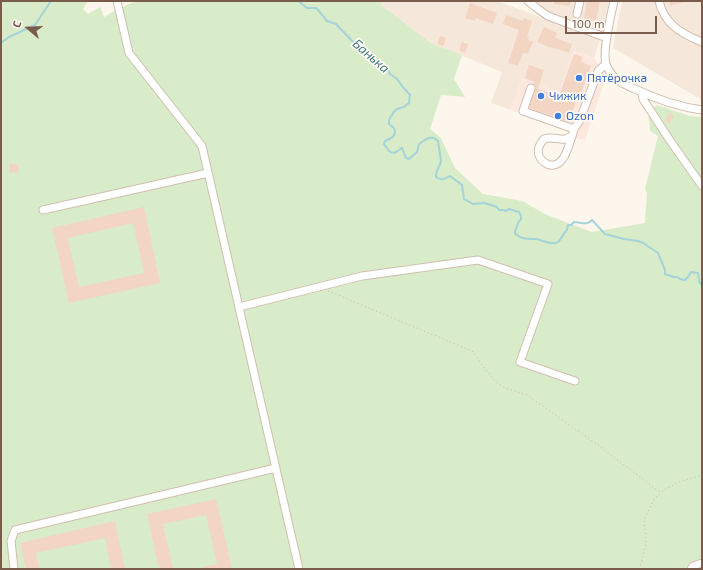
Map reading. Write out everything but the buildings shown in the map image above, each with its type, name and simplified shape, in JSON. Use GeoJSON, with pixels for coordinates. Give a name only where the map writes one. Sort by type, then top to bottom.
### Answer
{"type":"FeatureCollection","features":[{"type":"Feature","properties":{"kind":"street"},"geometry":{"type":"LineString","coordinates":[[116,1],[129,53],[202,146],[300,569]]}},
{"type":"Feature","properties":{"kind":"street"},"geometry":{"type":"LineString","coordinates":[[528,1],[548,16],[607,38]]}},
{"type":"Feature","properties":{"kind":"street"},"geometry":{"type":"LineString","coordinates":[[577,14],[580,1]]}},
{"type":"Feature","properties":{"kind":"street"},"geometry":{"type":"LineString","coordinates":[[614,1],[605,57],[610,73],[625,85],[642,93],[684,107],[702,110]]}},
{"type":"Feature","properties":{"kind":"street"},"geometry":{"type":"LineString","coordinates":[[659,1],[660,9],[669,23],[685,35],[702,42]]}},
{"type":"Feature","properties":{"kind":"street"},"geometry":{"type":"LineString","coordinates":[[573,133],[566,139],[549,138],[540,143],[538,153],[540,158],[546,163],[551,164],[556,164],[561,161],[580,120],[598,71],[606,64]]}},
{"type":"Feature","properties":{"kind":"street"},"geometry":{"type":"LineString","coordinates":[[530,88],[522,111],[573,133]]}},
{"type":"Feature","properties":{"kind":"street"},"geometry":{"type":"LineString","coordinates":[[642,93],[643,99],[702,186]]}},
{"type":"Feature","properties":{"kind":"street"},"geometry":{"type":"LineString","coordinates":[[43,210],[208,173]]}},
{"type":"Feature","properties":{"kind":"street"},"geometry":{"type":"LineString","coordinates":[[239,307],[362,276],[478,260],[548,284],[520,362],[575,382]]}},
{"type":"Feature","properties":{"kind":"street"},"geometry":{"type":"LineString","coordinates":[[14,569],[11,541],[15,530],[276,468]]}},
{"type":"Feature","properties":{"kind":"street"},"geometry":{"type":"LineString","coordinates":[[691,569],[692,566],[702,563]]}},
{"type":"Feature","properties":{"kind":"path"},"geometry":{"type":"LineString","coordinates":[[318,287],[472,351],[495,381],[505,388],[527,395],[598,445],[661,493]]}},
{"type":"Feature","properties":{"kind":"path"},"geometry":{"type":"LineString","coordinates":[[639,569],[646,542],[644,520],[654,499],[664,490],[681,481],[702,476]]}},
{"type":"Feature","properties":{"kind":"shaded area"},"geometry":{"type":"Polygon","coordinates":[[[382,1],[497,1],[600,39],[594,58],[574,51],[559,92],[522,79],[511,110],[491,103],[502,72],[431,43],[381,5],[382,1]]]}},
{"type":"Feature","properties":{"kind":"shaded area"},"geometry":{"type":"Polygon","coordinates":[[[533,1],[609,1],[602,33],[545,11],[533,1]]]}},
{"type":"Feature","properties":{"kind":"shaded area"},"geometry":{"type":"Polygon","coordinates":[[[622,1],[702,1],[702,100],[613,48],[622,1]]]}},
{"type":"Feature","properties":{"kind":"shaded area"},"geometry":{"type":"Polygon","coordinates":[[[574,51],[594,58],[606,77],[585,140],[576,138],[565,130],[511,110],[522,78],[559,91],[574,51]]]}},
{"type":"Feature","properties":{"kind":"green space"},"geometry":{"type":"Polygon","coordinates":[[[1,1],[88,1],[83,9],[88,14],[100,7],[104,17],[134,1],[382,1],[381,5],[431,43],[462,55],[454,79],[465,97],[441,95],[430,129],[441,138],[455,168],[483,194],[522,201],[547,215],[592,232],[645,223],[647,193],[645,189],[658,136],[650,131],[648,112],[657,105],[690,116],[702,117],[702,569],[1,569],[1,1]]]}},
{"type":"Feature","properties":{"kind":"waterway","name":"Банька"},"geometry":{"type":"LineString","coordinates":[[1,43],[9,37],[35,25],[51,1]]}},
{"type":"Feature","properties":{"kind":"waterway","name":"Банька"},"geometry":{"type":"LineString","coordinates":[[298,1],[307,8],[316,8],[327,21],[336,24],[359,48],[367,52],[381,66],[387,68],[390,74],[397,79],[410,95],[409,103],[404,107],[397,109],[389,120],[389,124],[394,128],[395,133],[392,138],[385,141],[384,144],[390,152],[394,153],[402,148],[406,158],[409,159],[417,152],[419,144],[428,138],[436,139],[438,141],[441,161],[436,177],[443,179],[450,176],[462,185],[464,199],[473,204],[485,203],[497,207],[499,210],[506,211],[509,209],[519,212],[521,219],[518,223],[515,234],[520,237],[556,243],[567,230],[568,225],[571,225],[574,222],[588,223],[592,220],[605,234],[638,241],[658,253],[665,270],[665,274],[685,280],[691,272],[698,273],[699,281],[702,286]]}},
{"type":"Feature","properties":{"kind":"place","name":"Пятёрочка"},"geometry":{"type":"Point","coordinates":[579,78]}},
{"type":"Feature","properties":{"kind":"place","name":"Чижик"},"geometry":{"type":"Point","coordinates":[541,96]}},
{"type":"Feature","properties":{"kind":"place","name":"Ozon"},"geometry":{"type":"Point","coordinates":[558,116]}}]}
